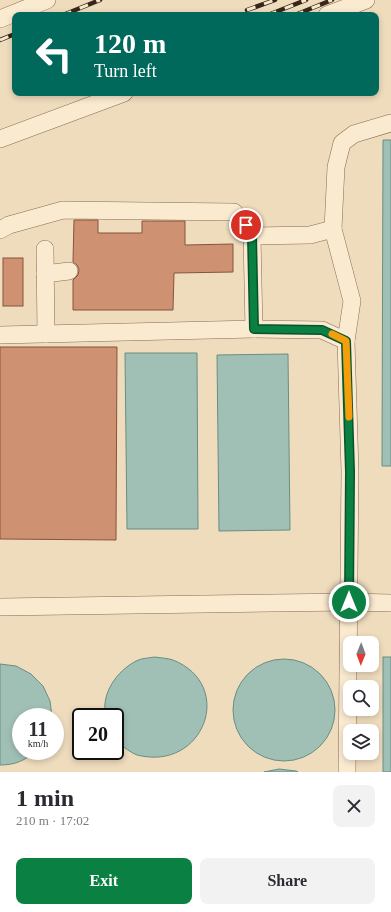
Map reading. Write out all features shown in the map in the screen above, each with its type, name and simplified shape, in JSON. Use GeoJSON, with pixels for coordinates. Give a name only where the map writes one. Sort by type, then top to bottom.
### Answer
{"type":"FeatureCollection","features":[{"type":"Feature","properties":{"kind":"lane"},"geometry":{"type":"LineString","coordinates":[[17,12],[47,0]]}},
{"type":"Feature","properties":{"kind":"lane"},"geometry":{"type":"LineString","coordinates":[[335,12],[366,0]]}},
{"type":"Feature","properties":{"kind":"lane"},"geometry":{"type":"LineString","coordinates":[[0,19],[12,14]]}},
{"type":"Feature","properties":{"kind":"lane"},"geometry":{"type":"LineString","coordinates":[[0,139],[116,96]]}},
{"type":"Feature","properties":{"kind":"lane"},"geometry":{"type":"LineString","coordinates":[[347,772],[350,472],[346,341],[352,301],[333,229],[336,167],[342,143],[354,134],[391,124]]}},
{"type":"Feature","properties":{"kind":"lane"},"geometry":{"type":"LineString","coordinates":[[0,230],[9,224],[63,210],[234,212],[246,225],[252,236],[254,329]]}},
{"type":"Feature","properties":{"kind":"lane"},"geometry":{"type":"LineString","coordinates":[[252,236],[310,235],[333,229]]}},
{"type":"Feature","properties":{"kind":"lane"},"geometry":{"type":"LineString","coordinates":[[45,249],[46,334]]}},
{"type":"Feature","properties":{"kind":"lane"},"geometry":{"type":"LineString","coordinates":[[45,274],[69,271]]}},
{"type":"Feature","properties":{"kind":"lane"},"geometry":{"type":"LineString","coordinates":[[0,335],[254,329],[322,330],[346,341]]}},
{"type":"Feature","properties":{"kind":"lane"},"geometry":{"type":"LineString","coordinates":[[0,607],[349,602],[391,603]]}},
{"type":"Feature","properties":{"kind":"water"},"geometry":{"type":"Polygon","coordinates":[[[383,140],[391,140],[391,466],[382,466],[383,140]]]}},
{"type":"Feature","properties":{"kind":"water"},"geometry":{"type":"Polygon","coordinates":[[[125,353],[197,353],[198,529],[127,529],[125,353]]]}},
{"type":"Feature","properties":{"kind":"water"},"geometry":{"type":"Polygon","coordinates":[[[288,354],[290,530],[219,531],[217,355],[288,354]]]}},
{"type":"Feature","properties":{"kind":"water"},"geometry":{"type":"Polygon","coordinates":[[[155,657],[173,660],[192,672],[203,688],[207,706],[204,723],[194,739],[180,751],[160,757],[137,755],[124,747],[124,708],[105,708],[105,700],[108,692],[117,677],[129,665],[143,659],[155,657]]]}},
{"type":"Feature","properties":{"kind":"water"},"geometry":{"type":"Polygon","coordinates":[[[383,657],[391,657],[391,772],[383,772],[383,657]]]}},
{"type":"Feature","properties":{"kind":"water"},"geometry":{"type":"Polygon","coordinates":[[[284,659],[303,663],[320,674],[331,691],[335,710],[331,729],[320,746],[303,757],[284,761],[265,757],[248,746],[237,729],[233,710],[237,691],[248,674],[265,663],[284,659]]]}},
{"type":"Feature","properties":{"kind":"water"},"geometry":{"type":"Polygon","coordinates":[[[0,664],[16,666],[31,674],[43,686],[50,701],[51,708],[12,708],[12,760],[22,760],[19,762],[0,765],[0,664]]]}},
{"type":"Feature","properties":{"kind":"water"},"geometry":{"type":"Polygon","coordinates":[[[279,769],[296,771],[298,772],[264,772],[279,769]]]}},
{"type":"Feature","properties":{"kind":"building"},"geometry":{"type":"Polygon","coordinates":[[[74,220],[98,220],[98,233],[142,233],[142,221],[185,221],[185,245],[233,244],[233,272],[174,273],[173,310],[73,310],[73,280],[78,275],[79,270],[77,265],[73,262],[74,220]]]}},
{"type":"Feature","properties":{"kind":"building"},"geometry":{"type":"Polygon","coordinates":[[[3,258],[23,258],[23,306],[3,306],[3,258]]]}},
{"type":"Feature","properties":{"kind":"building"},"geometry":{"type":"Polygon","coordinates":[[[0,347],[117,347],[116,540],[0,539],[0,347]]]}},
{"type":"Feature","properties":{"kind":"railway"},"geometry":{"type":"LineString","coordinates":[[70,12],[100,0]]}},
{"type":"Feature","properties":{"kind":"railway"},"geometry":{"type":"LineString","coordinates":[[247,10],[275,0]]}},
{"type":"Feature","properties":{"kind":"railway"},"geometry":{"type":"LineString","coordinates":[[276,12],[306,0]]}},
{"type":"Feature","properties":{"kind":"railway"},"geometry":{"type":"LineString","coordinates":[[302,12],[332,0]]}},
{"type":"Feature","properties":{"kind":"railway"},"geometry":{"type":"LineString","coordinates":[[0,40],[12,35]]}},
{"type":"Feature","properties":{"kind":"slow traffic"},"geometry":{"type":"LineString","coordinates":[[332,334],[346,341],[349,417]]}},
{"type":"Feature","properties":{"kind":"route"},"geometry":{"type":"LineString","coordinates":[[246,225],[252,236],[254,329],[322,330],[346,341],[350,472],[349,602]]}}]}
